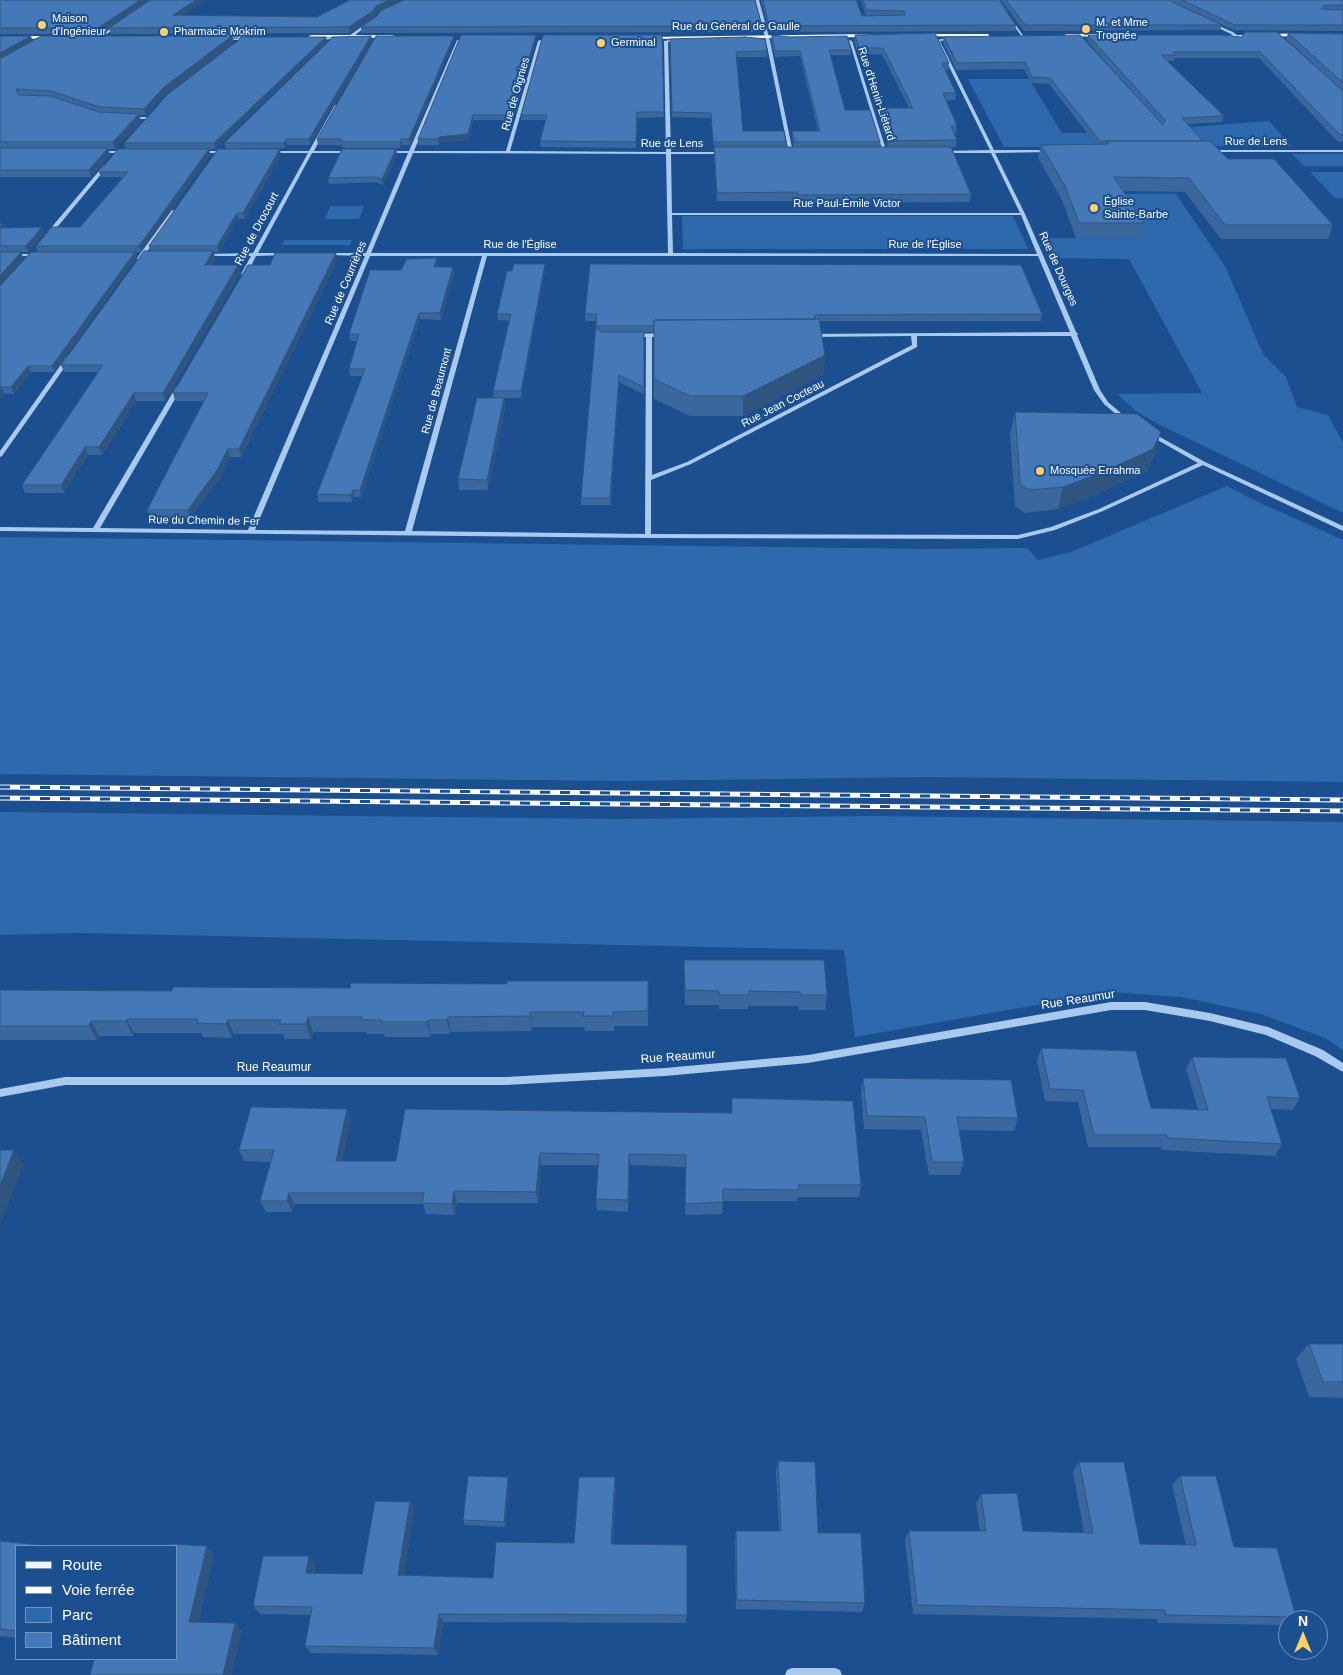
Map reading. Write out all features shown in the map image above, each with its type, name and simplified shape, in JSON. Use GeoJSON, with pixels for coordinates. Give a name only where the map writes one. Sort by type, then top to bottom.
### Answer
{"type":"FeatureCollection","features":[{"type":"Feature","properties":{"kind":"main road"},"geometry":{"type":"LineString","coordinates":[[1213,38],[1309,37]]}},
{"type":"Feature","properties":{"kind":"main road"},"geometry":{"type":"LineString","coordinates":[[90,38],[107,40]]}},
{"type":"Feature","properties":{"kind":"main road"},"geometry":{"type":"LineString","coordinates":[[302,38],[401,39],[328,43],[310,42]]}},
{"type":"Feature","properties":{"kind":"main road","name":"Rue du Général de Gaulle"},"geometry":{"type":"LineString","coordinates":[[666,41],[642,39],[877,38],[850,40]]}},
{"type":"Feature","properties":{"kind":"main road"},"geometry":{"type":"LineString","coordinates":[[914,38],[994,38],[938,40],[914,38]]}},
{"type":"Feature","properties":{"kind":"main road"},"geometry":{"type":"LineString","coordinates":[[1061,38],[1109,38],[1083,41],[1061,38]]}},
{"type":"Feature","properties":{"kind":"main road"},"geometry":{"type":"LineString","coordinates":[[448,42],[464,39]]}},
{"type":"Feature","properties":{"kind":"main road"},"geometry":{"type":"LineString","coordinates":[[530,41],[549,39]]}},
{"type":"Feature","properties":{"kind":"main road"},"geometry":{"type":"LineString","coordinates":[[0,40],[60,40],[38,42],[0,40]]}},
{"type":"Feature","properties":{"kind":"main road"},"geometry":{"type":"LineString","coordinates":[[210,40],[264,40],[238,43],[210,40]]}},
{"type":"Feature","properties":{"kind":"main road"},"geometry":{"type":"LineString","coordinates":[[666,41],[850,40]]}},
{"type":"Feature","properties":{"kind":"street"},"geometry":{"type":"LineString","coordinates":[[757,0],[768,39],[791,153]]}},
{"type":"Feature","properties":{"kind":"street"},"geometry":{"type":"LineString","coordinates":[[997,0],[1023,38]]}},
{"type":"Feature","properties":{"kind":"street"},"geometry":{"type":"LineString","coordinates":[[350,37],[376,19]]}},
{"type":"Feature","properties":{"kind":"street"},"geometry":{"type":"LineString","coordinates":[[1203,19],[1239,38]]}},
{"type":"Feature","properties":{"kind":"street"},"geometry":{"type":"LineString","coordinates":[[98,40],[126,20]]}},
{"type":"Feature","properties":{"kind":"street","name":"Rue de Courrières"},"geometry":{"type":"LineString","coordinates":[[251,531],[369,254],[456,39]]}},
{"type":"Feature","properties":{"kind":"street","name":"Rue de Oignies"},"geometry":{"type":"LineString","coordinates":[[508,152],[539,39]]}},
{"type":"Feature","properties":{"kind":"street","name":"Rue d'Henin-Liétard"},"geometry":{"type":"LineString","coordinates":[[850,40],[885,152]]}},
{"type":"Feature","properties":{"kind":"street","name":"Rue de Dourges"},"geometry":{"type":"LineString","coordinates":[[938,40],[1023,214],[1097,390],[1106,402],[1131,423]]}},
{"type":"Feature","properties":{"kind":"street"},"geometry":{"type":"LineString","coordinates":[[666,41],[671,255]]}},
{"type":"Feature","properties":{"kind":"street","name":"Rue de Drocourt"},"geometry":{"type":"LineString","coordinates":[[241,280],[256,254],[255,251],[340,100]]}},
{"type":"Feature","properties":{"kind":"street"},"geometry":{"type":"LineString","coordinates":[[142,124],[154,111]]}},
{"type":"Feature","properties":{"kind":"street"},"geometry":{"type":"LineString","coordinates":[[121,118],[148,118]]}},
{"type":"Feature","properties":{"kind":"street"},"geometry":{"type":"LineString","coordinates":[[216,153],[224,145]]}},
{"type":"Feature","properties":{"kind":"street"},"geometry":{"type":"LineString","coordinates":[[44,240],[119,150]]}},
{"type":"Feature","properties":{"kind":"street"},"geometry":{"type":"LineString","coordinates":[[92,152],[119,150],[138,152]]}},
{"type":"Feature","properties":{"kind":"street"},"geometry":{"type":"LineString","coordinates":[[934,152],[1053,151]]}},
{"type":"Feature","properties":{"kind":"street","name":"Rue de Lens"},"geometry":{"type":"LineString","coordinates":[[1203,151],[1343,151]]}},
{"type":"Feature","properties":{"kind":"street"},"geometry":{"type":"LineString","coordinates":[[187,152],[236,152]]}},
{"type":"Feature","properties":{"kind":"street"},"geometry":{"type":"LineString","coordinates":[[263,152],[356,152]]}},
{"type":"Feature","properties":{"kind":"street","name":"Rue de Lens"},"geometry":{"type":"LineString","coordinates":[[384,152],[734,153]]}},
{"type":"Feature","properties":{"kind":"street"},"geometry":{"type":"LineString","coordinates":[[876,152],[895,152]]}},
{"type":"Feature","properties":{"kind":"street"},"geometry":{"type":"LineString","coordinates":[[781,153],[800,153]]}},
{"type":"Feature","properties":{"kind":"street"},"geometry":{"type":"LineString","coordinates":[[136,263],[180,202]]}},
{"type":"Feature","properties":{"kind":"street","name":"Rue Paul-Émile Victor"},"geometry":{"type":"LineString","coordinates":[[671,214],[1023,214]]}},
{"type":"Feature","properties":{"kind":"street"},"geometry":{"type":"LineString","coordinates":[[25,262],[37,247]]}},
{"type":"Feature","properties":{"kind":"street"},"geometry":{"type":"LineString","coordinates":[[198,255],[292,254]]}},
{"type":"Feature","properties":{"kind":"street","name":"Rue de l'Église"},"geometry":{"type":"LineString","coordinates":[[319,254],[1041,255]]}},
{"type":"Feature","properties":{"kind":"street"},"geometry":{"type":"LineString","coordinates":[[0,255],[40,255]]}},
{"type":"Feature","properties":{"kind":"street"},"geometry":{"type":"LineString","coordinates":[[133,255],[151,255]]}},
{"type":"Feature","properties":{"kind":"street","name":"Rue de Beaumont"},"geometry":{"type":"LineString","coordinates":[[408,533],[485,255]]}},
{"type":"Feature","properties":{"kind":"street"},"geometry":{"type":"LineString","coordinates":[[798,335],[1075,334]]}},
{"type":"Feature","properties":{"kind":"street"},"geometry":{"type":"LineString","coordinates":[[630,335],[668,335]]}},
{"type":"Feature","properties":{"kind":"street"},"geometry":{"type":"LineString","coordinates":[[648,536],[649,335]]}},
{"type":"Feature","properties":{"kind":"street","name":"Rue Jean Cocteau"},"geometry":{"type":"LineString","coordinates":[[648,479],[689,463],[915,346],[914,335]]}},
{"type":"Feature","properties":{"kind":"street"},"geometry":{"type":"LineString","coordinates":[[0,455],[74,351]]}},
{"type":"Feature","properties":{"kind":"street"},"geometry":{"type":"LineString","coordinates":[[96,529],[181,383]]}},
{"type":"Feature","properties":{"kind":"street"},"geometry":{"type":"LineString","coordinates":[[1139,428],[1203,463],[1343,530]]}},
{"type":"Feature","properties":{"kind":"street"},"geometry":{"type":"LineString","coordinates":[[408,533],[1018,537],[1061,526],[1203,463]]}},
{"type":"Feature","properties":{"kind":"street","name":"Rue du Chemin de Fer"},"geometry":{"type":"LineString","coordinates":[[0,529],[408,533]]}},
{"type":"Feature","properties":{"kind":"street","name":"Rue Reaumur"},"geometry":{"type":"LineString","coordinates":[[0,1094],[65,1081],[506,1081],[666,1072],[808,1059],[1111,1006],[1145,1006],[1210,1017],[1268,1031],[1319,1053],[1343,1068]]}},
{"type":"Feature","properties":{"kind":"street"},"geometry":{"type":"LineString","coordinates":[[792,1675],[835,1675]]}},
{"type":"Feature","properties":{"kind":"green space"},"geometry":{"type":"Polygon","coordinates":[[[968,79],[1029,79],[1062,133],[1114,133],[1269,121],[1291,146],[1004,147],[968,79]]]}},
{"type":"Feature","properties":{"kind":"green space"},"geometry":{"type":"Polygon","coordinates":[[[1292,154],[1343,154],[1343,166],[1304,166],[1292,154]]]}},
{"type":"Feature","properties":{"kind":"green space"},"geometry":{"type":"Polygon","coordinates":[[[1310,172],[1343,172],[1343,198],[1335,198],[1310,172]]]}},
{"type":"Feature","properties":{"kind":"green space"},"geometry":{"type":"Polygon","coordinates":[[[1113,194],[1176,194],[1226,268],[1263,354],[1286,377],[1297,407],[1328,415],[1343,443],[1343,513],[1156,423],[1136,411],[1117,394],[1202,393],[1129,259],[1053,258],[1044,238],[1140,238],[1113,194]]]}},
{"type":"Feature","properties":{"kind":"green space"},"geometry":{"type":"Polygon","coordinates":[[[330,206],[364,206],[359,219],[325,219],[330,206]]]}},
{"type":"Feature","properties":{"kind":"green space"},"geometry":{"type":"Polygon","coordinates":[[[682,216],[1013,216],[1028,249],[683,249],[682,216]]]}},
{"type":"Feature","properties":{"kind":"green space"},"geometry":{"type":"Polygon","coordinates":[[[284,240],[352,240],[350,245],[281,245],[284,240]]]}},
{"type":"Feature","properties":{"kind":"green space"},"geometry":{"type":"Polygon","coordinates":[[[1227,486],[1343,540],[1343,782],[928,777],[618,781],[0,774],[0,537],[932,549],[1027,548],[1038,560],[1071,552],[1227,486]]]}},
{"type":"Feature","properties":{"kind":"green space"},"geometry":{"type":"Polygon","coordinates":[[[0,812],[620,819],[873,816],[1343,822],[1343,1050],[1325,1038],[1261,1014],[1181,997],[1110,992],[855,1037],[844,950],[80,933],[0,935],[0,812]]]}},
{"type":"Feature","properties":{"kind":"building"},"geometry":{"type":"Polygon","coordinates":[[[0,0],[140,0],[98,28],[0,28],[0,0]]]}},
{"type":"Feature","properties":{"kind":"building"},"geometry":{"type":"Polygon","coordinates":[[[150,0],[196,0],[173,15],[317,17],[350,0],[390,0],[376,6],[373,11],[349,27],[109,28],[150,0]]]}},
{"type":"Feature","properties":{"kind":"building"},"geometry":{"type":"Polygon","coordinates":[[[404,0],[755,0],[762,26],[361,27],[377,16],[380,11],[404,0]]]}},
{"type":"Feature","properties":{"kind":"building"},"geometry":{"type":"Polygon","coordinates":[[[763,0],[856,0],[862,16],[905,15],[904,11],[867,10],[863,0],[998,0],[1016,25],[769,26],[763,0]]]}},
{"type":"Feature","properties":{"kind":"building"},"geometry":{"type":"Polygon","coordinates":[[[1006,0],[1168,0],[1222,25],[1025,25],[1006,0]]]}},
{"type":"Feature","properties":{"kind":"building"},"geometry":{"type":"Polygon","coordinates":[[[1182,0],[1343,0],[1343,5],[1325,5],[1321,9],[1343,10],[1343,25],[1235,25],[1182,0]]]}},
{"type":"Feature","properties":{"kind":"building"},"geometry":{"type":"Polygon","coordinates":[[[1245,32],[1277,32],[1343,91],[1343,135],[1340,135],[1260,52],[1173,52],[1176,55],[1161,55],[1224,116],[1182,118],[1203,141],[1100,141],[1050,78],[1032,77],[1025,62],[957,63],[944,37],[1080,35],[1163,125],[1165,120],[1088,35],[1222,35],[1242,37],[1245,32]]]}},
{"type":"Feature","properties":{"kind":"building"},"geometry":{"type":"Polygon","coordinates":[[[935,33],[949,63],[942,63],[956,93],[943,93],[957,126],[951,126],[957,140],[889,141],[879,108],[913,108],[883,48],[859,48],[855,35],[935,33]]]}},
{"type":"Feature","properties":{"kind":"building"},"geometry":{"type":"Polygon","coordinates":[[[1288,33],[1343,34],[1343,83],[1288,33]]]}},
{"type":"Feature","properties":{"kind":"building"},"geometry":{"type":"Polygon","coordinates":[[[461,35],[536,35],[512,115],[473,115],[468,134],[439,137],[438,139],[418,139],[461,35]]]}},
{"type":"Feature","properties":{"kind":"building"},"geometry":{"type":"Polygon","coordinates":[[[543,35],[662,35],[664,112],[637,112],[636,142],[540,141],[547,115],[521,115],[543,35]]]}},
{"type":"Feature","properties":{"kind":"building"},"geometry":{"type":"Polygon","coordinates":[[[772,35],[790,37],[847,36],[851,50],[829,50],[845,110],[870,110],[880,142],[795,142],[792,131],[820,131],[800,51],[775,51],[772,35]]]}},
{"type":"Feature","properties":{"kind":"building"},"geometry":{"type":"Polygon","coordinates":[[[0,36],[31,36],[0,53],[0,36]]]}},
{"type":"Feature","properties":{"kind":"building"},"geometry":{"type":"Polygon","coordinates":[[[41,36],[232,36],[163,88],[144,109],[99,107],[51,91],[16,89],[18,95],[50,96],[99,112],[139,114],[113,142],[0,142],[0,59],[41,36]]]}},
{"type":"Feature","properties":{"kind":"building"},"geometry":{"type":"Polygon","coordinates":[[[371,36],[309,139],[286,139],[284,143],[224,143],[332,37],[371,36]]]}},
{"type":"Feature","properties":{"kind":"building"},"geometry":{"type":"Polygon","coordinates":[[[376,36],[454,36],[409,139],[401,139],[400,142],[346,142],[341,141],[342,139],[317,139],[376,36]]]}},
{"type":"Feature","properties":{"kind":"building"},"geometry":{"type":"Polygon","coordinates":[[[241,37],[326,37],[214,143],[124,143],[168,94],[241,37]]]}},
{"type":"Feature","properties":{"kind":"building"},"geometry":{"type":"Polygon","coordinates":[[[745,37],[765,39],[767,51],[736,52],[743,131],[784,131],[786,142],[713,142],[711,113],[672,112],[670,39],[745,37]]]}},
{"type":"Feature","properties":{"kind":"building"},"geometry":{"type":"Polygon","coordinates":[[[1107,141],[1210,141],[1228,159],[1274,159],[1333,225],[1225,225],[1189,178],[1114,177],[1144,223],[1079,223],[1065,186],[1041,145],[1109,144],[1107,141]]]}},
{"type":"Feature","properties":{"kind":"building"},"geometry":{"type":"Polygon","coordinates":[[[714,147],[951,147],[971,194],[798,195],[797,192],[717,193],[714,147]]]}},
{"type":"Feature","properties":{"kind":"building"},"geometry":{"type":"Polygon","coordinates":[[[0,148],[108,148],[89,170],[0,170],[0,148]]]}},
{"type":"Feature","properties":{"kind":"building"},"geometry":{"type":"Polygon","coordinates":[[[118,149],[209,149],[139,246],[36,246],[52,227],[80,227],[128,172],[99,172],[118,149]]]}},
{"type":"Feature","properties":{"kind":"building"},"geometry":{"type":"Polygon","coordinates":[[[218,149],[280,149],[243,213],[237,213],[217,246],[149,246],[218,149]]]}},
{"type":"Feature","properties":{"kind":"building"},"geometry":{"type":"Polygon","coordinates":[[[342,149],[396,149],[382,179],[375,177],[328,178],[342,149]]]}},
{"type":"Feature","properties":{"kind":"building"},"geometry":{"type":"Polygon","coordinates":[[[42,227],[26,246],[0,246],[0,228],[42,227]]]}},
{"type":"Feature","properties":{"kind":"building"},"geometry":{"type":"Polygon","coordinates":[[[144,251],[213,251],[205,265],[238,265],[163,393],[134,393],[99,447],[85,447],[61,485],[22,485],[103,365],[61,365],[144,251]]]}},
{"type":"Feature","properties":{"kind":"building"},"geometry":{"type":"Polygon","coordinates":[[[0,252],[21,252],[0,276],[0,252]]]}},
{"type":"Feature","properties":{"kind":"building"},"geometry":{"type":"Polygon","coordinates":[[[31,252],[135,252],[52,366],[28,366],[11,387],[0,388],[0,286],[31,252]]]}},
{"type":"Feature","properties":{"kind":"building"},"geometry":{"type":"Polygon","coordinates":[[[275,253],[336,253],[239,449],[228,449],[217,470],[188,510],[147,510],[208,393],[173,393],[248,265],[270,265],[275,253]]]}},
{"type":"Feature","properties":{"kind":"building"},"geometry":{"type":"Polygon","coordinates":[[[437,258],[434,267],[453,267],[440,313],[419,313],[360,490],[353,490],[351,495],[317,494],[365,369],[349,369],[359,334],[349,334],[370,270],[401,270],[407,259],[437,258]]]}},
{"type":"Feature","properties":{"kind":"building"},"geometry":{"type":"Polygon","coordinates":[[[514,264],[545,264],[521,391],[493,391],[511,314],[497,314],[507,271],[512,271],[514,264]]]}},
{"type":"Feature","properties":{"kind":"building"},"geometry":{"type":"Polygon","coordinates":[[[590,264],[1021,265],[1042,314],[815,315],[815,319],[654,320],[654,326],[597,326],[597,329],[601,332],[644,332],[644,387],[619,375],[610,498],[581,498],[597,314],[585,314],[590,264]]]}},
{"type":"Feature","properties":{"kind":"building"},"geometry":{"type":"Polygon","coordinates":[[[819,319],[825,355],[743,396],[690,396],[654,379],[654,320],[819,319]]]}},
{"type":"Feature","properties":{"kind":"building"},"geometry":{"type":"Polygon","coordinates":[[[477,398],[504,398],[487,480],[458,479],[477,398]]]}},
{"type":"Feature","properties":{"kind":"building"},"geometry":{"type":"Polygon","coordinates":[[[1015,412],[1137,414],[1161,432],[1153,449],[1101,473],[1063,487],[1030,490],[1020,484],[1015,412]]]}},
{"type":"Feature","properties":{"kind":"building"},"geometry":{"type":"Polygon","coordinates":[[[684,960],[824,960],[827,995],[801,995],[800,992],[749,991],[749,995],[719,995],[719,991],[685,990],[684,960]]]}},
{"type":"Feature","properties":{"kind":"building"},"geometry":{"type":"Polygon","coordinates":[[[507,981],[648,981],[648,1011],[613,1012],[613,1016],[583,1016],[584,1012],[530,1012],[530,1016],[448,1017],[447,1020],[428,1020],[427,1022],[381,1022],[382,1020],[362,1020],[362,1017],[308,1017],[306,1024],[279,1024],[281,1020],[228,1020],[226,1024],[196,1023],[198,1019],[127,1019],[126,1021],[91,1021],[89,1026],[0,1026],[0,990],[172,991],[173,987],[350,988],[351,983],[507,984],[507,981]]]}},
{"type":"Feature","properties":{"kind":"building"},"geometry":{"type":"Polygon","coordinates":[[[1041,1048],[1136,1051],[1151,1108],[1208,1110],[1192,1057],[1286,1058],[1300,1098],[1267,1097],[1282,1144],[1168,1138],[1167,1135],[1094,1135],[1083,1090],[1050,1089],[1041,1048]]]}},
{"type":"Feature","properties":{"kind":"building"},"geometry":{"type":"Polygon","coordinates":[[[863,1078],[1011,1080],[1018,1118],[957,1117],[964,1162],[932,1162],[925,1117],[867,1116],[863,1078]]]}},
{"type":"Feature","properties":{"kind":"building"},"geometry":{"type":"Polygon","coordinates":[[[732,1098],[853,1101],[861,1185],[798,1185],[799,1190],[723,1189],[723,1202],[685,1204],[686,1155],[629,1154],[628,1200],[596,1199],[599,1154],[540,1153],[536,1192],[454,1191],[452,1204],[422,1203],[424,1193],[289,1193],[287,1201],[260,1201],[274,1150],[239,1150],[251,1107],[347,1109],[336,1161],[396,1161],[405,1109],[732,1113],[732,1098]]]}},
{"type":"Feature","properties":{"kind":"building"},"geometry":{"type":"Polygon","coordinates":[[[0,1150],[14,1150],[0,1186],[0,1150]]]}},
{"type":"Feature","properties":{"kind":"building"},"geometry":{"type":"Polygon","coordinates":[[[1309,1344],[1343,1344],[1343,1382],[1323,1382],[1309,1344]]]}},
{"type":"Feature","properties":{"kind":"building"},"geometry":{"type":"Polygon","coordinates":[[[778,1461],[815,1462],[818,1533],[861,1533],[865,1603],[737,1600],[736,1531],[781,1531],[778,1461]]]}},
{"type":"Feature","properties":{"kind":"building"},"geometry":{"type":"Polygon","coordinates":[[[1079,1462],[1124,1462],[1140,1544],[1196,1545],[1180,1476],[1216,1476],[1234,1547],[1277,1548],[1294,1610],[1278,1610],[1278,1617],[1166,1615],[1165,1610],[917,1605],[909,1531],[986,1531],[981,1494],[1017,1493],[1023,1531],[1093,1533],[1079,1462]]]}},
{"type":"Feature","properties":{"kind":"building"},"geometry":{"type":"Polygon","coordinates":[[[468,1476],[508,1477],[504,1522],[463,1520],[468,1476]]]}},
{"type":"Feature","properties":{"kind":"building"},"geometry":{"type":"Polygon","coordinates":[[[579,1477],[615,1477],[611,1544],[687,1545],[687,1615],[439,1614],[434,1648],[305,1646],[312,1607],[253,1606],[263,1556],[309,1556],[306,1573],[362,1574],[375,1501],[410,1502],[398,1575],[493,1578],[496,1542],[574,1543],[579,1477]]]}},
{"type":"Feature","properties":{"kind":"building"},"geometry":{"type":"Polygon","coordinates":[[[0,1541],[39,1545],[15,1545],[15,1631],[0,1629],[0,1541]]]}},
{"type":"Feature","properties":{"kind":"building"},"geometry":{"type":"Polygon","coordinates":[[[171,1544],[207,1546],[189,1622],[235,1623],[223,1675],[90,1675],[94,1660],[178,1660],[178,1545],[171,1544]]]}},
{"type":"Feature","properties":{"kind":"railway"},"geometry":{"type":"LineString","coordinates":[[0,787],[1343,800]]}},
{"type":"Feature","properties":{"kind":"railway"},"geometry":{"type":"LineString","coordinates":[[0,798],[1343,811]]}},
{"type":"Feature","properties":{"kind":"place","name":"Maison d'Ingénieur"},"geometry":{"type":"Point","coordinates":[42,25]}},
{"type":"Feature","properties":{"kind":"place","name":"M. et Mme Trognée"},"geometry":{"type":"Point","coordinates":[1086,29]}},
{"type":"Feature","properties":{"kind":"place","name":"Pharmacie Mokrim"},"geometry":{"type":"Point","coordinates":[164,32]}},
{"type":"Feature","properties":{"kind":"place","name":"Germinal"},"geometry":{"type":"Point","coordinates":[601,43]}},
{"type":"Feature","properties":{"kind":"place","name":"Église Sainte-Barbe"},"geometry":{"type":"Point","coordinates":[1094,208]}},
{"type":"Feature","properties":{"kind":"place","name":"Mosquée Errahma"},"geometry":{"type":"Point","coordinates":[1040,471]}}]}
